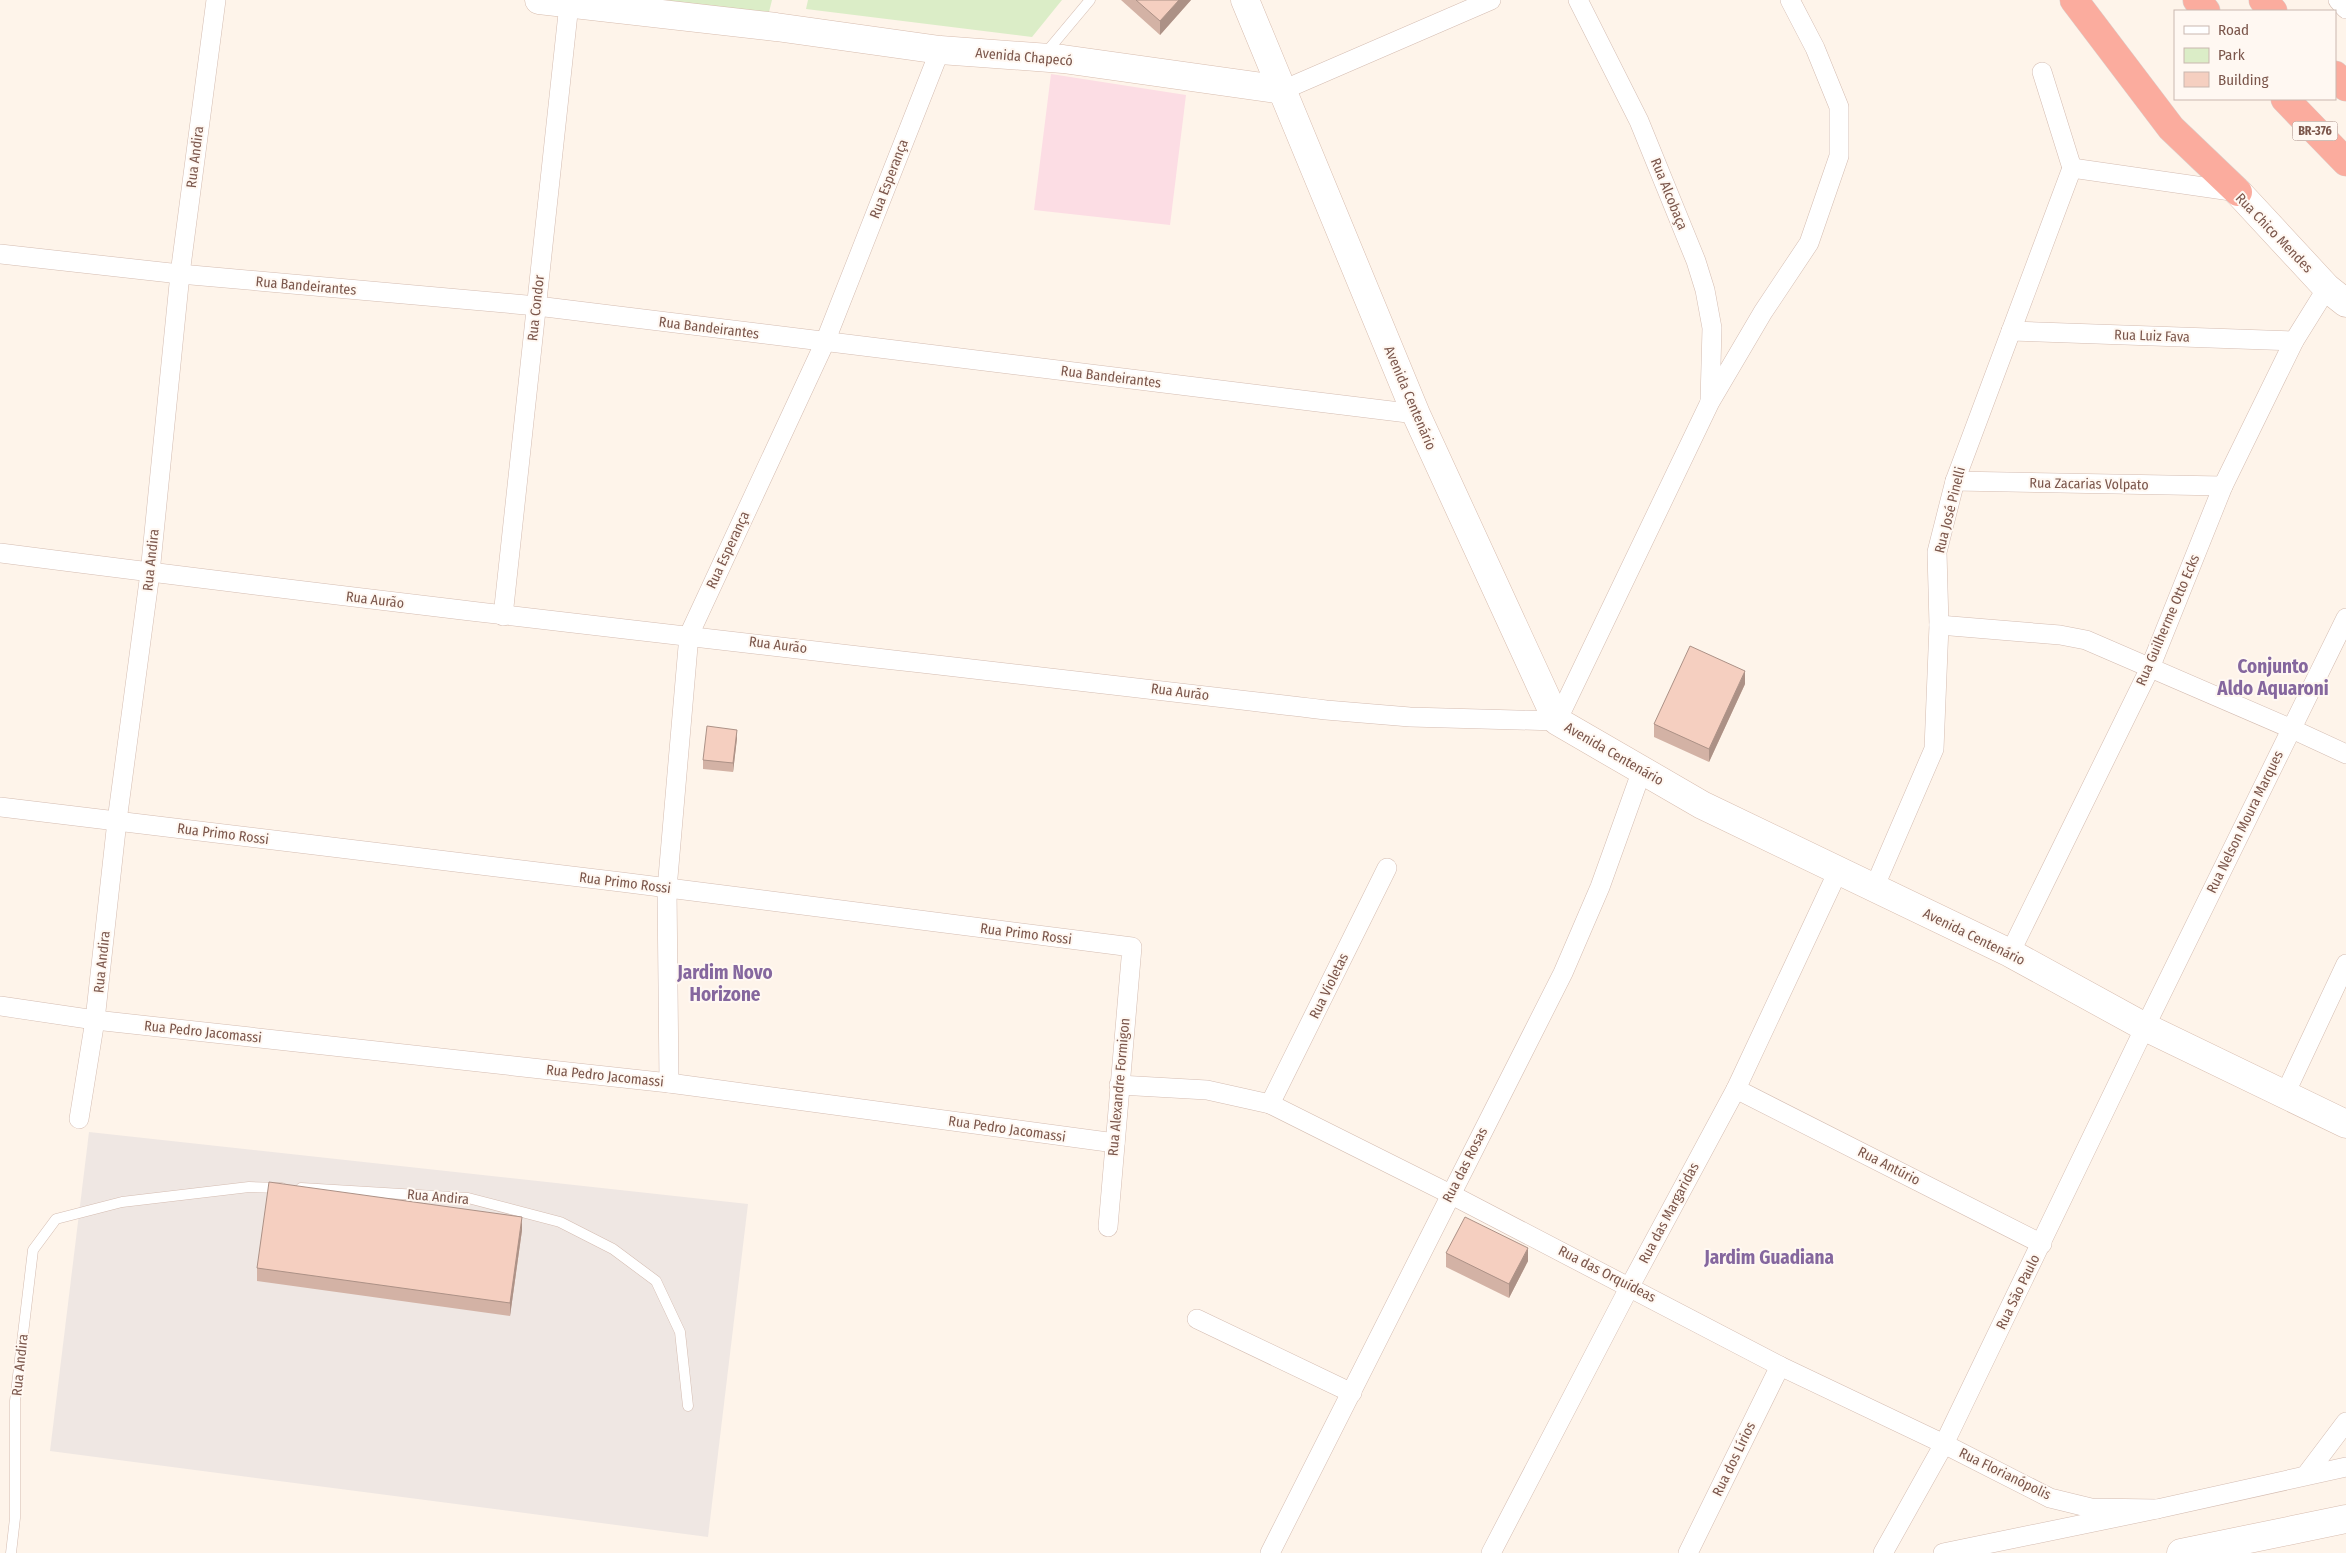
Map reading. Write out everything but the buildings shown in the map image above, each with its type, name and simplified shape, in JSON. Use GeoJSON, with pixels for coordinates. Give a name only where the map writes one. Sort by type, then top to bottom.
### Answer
{"type":"FeatureCollection","features":[{"type":"Feature","properties":{"kind":"highway"},"geometry":{"type":"LineString","coordinates":[[2074,0],[2171,128],[2238,192]]}},
{"type":"Feature","properties":{"kind":"highway"},"geometry":{"type":"LineString","coordinates":[[2197,0],[2205,10]]}},
{"type":"Feature","properties":{"kind":"highway"},"geometry":{"type":"LineString","coordinates":[[2263,0],[2272,10]]}},
{"type":"Feature","properties":{"kind":"highway"},"geometry":{"type":"LineString","coordinates":[[2336,76],[2346,86]]}},
{"type":"Feature","properties":{"kind":"highway","name":"BR-376"},"geometry":{"type":"LineString","coordinates":[[2286,100],[2346,162]]}},
{"type":"Feature","properties":{"kind":"street","name":"Rua Andira"},"geometry":{"type":"LineString","coordinates":[[79,1119],[95,1020],[117,821],[150,573],[180,274],[216,0]]}},
{"type":"Feature","properties":{"kind":"street","name":"Avenida Chapecó"},"geometry":{"type":"LineString","coordinates":[[539,0],[776,27],[940,50],[1042,58],[1283,90]]}},
{"type":"Feature","properties":{"kind":"street","name":"Avenida Centenário"},"geometry":{"type":"LineString","coordinates":[[1245,0],[1416,414],[1557,721],[1702,805],[1839,869],[1874,888],[2010,953],[2144,1027],[2346,1124]]}},
{"type":"Feature","properties":{"kind":"street"},"geometry":{"type":"LineString","coordinates":[[1283,90],[1491,0]]}},
{"type":"Feature","properties":{"kind":"street","name":"Rua Alcobaça"},"geometry":{"type":"LineString","coordinates":[[1578,0],[1639,121],[1696,261],[1705,290],[1712,328],[1710,402]]}},
{"type":"Feature","properties":{"kind":"street"},"geometry":{"type":"LineString","coordinates":[[1557,721],[1710,402],[1763,312],[1809,243],[1838,156],[1839,107],[1814,48],[1790,0]]}},
{"type":"Feature","properties":{"kind":"street"},"geometry":{"type":"LineString","coordinates":[[2338,0],[2346,9]]}},
{"type":"Feature","properties":{"kind":"street","name":"Rua Condor"},"geometry":{"type":"LineString","coordinates":[[503,616],[569,2]]}},
{"type":"Feature","properties":{"kind":"street","name":"Rua Esperança"},"geometry":{"type":"LineString","coordinates":[[669,1083],[667,889],[689,635],[825,342],[940,50]]}},
{"type":"Feature","properties":{"kind":"street"},"geometry":{"type":"LineString","coordinates":[[2042,72],[2072,168]]}},
{"type":"Feature","properties":{"kind":"street","name":"Rua Chico Mendes"},"geometry":{"type":"LineString","coordinates":[[2072,168],[2238,192],[2336,295]]}},
{"type":"Feature","properties":{"kind":"street","name":"Rua José Pinelli"},"geometry":{"type":"LineString","coordinates":[[1874,888],[1934,750],[1940,625],[1937,552],[1955,481],[2072,168]]}},
{"type":"Feature","properties":{"kind":"street","name":"Rua Bandeirantes"},"geometry":{"type":"LineString","coordinates":[[0,254],[180,274],[536,306],[1416,414]]}},
{"type":"Feature","properties":{"kind":"street","name":"Rua Guilherme Otto Ecks"},"geometry":{"type":"LineString","coordinates":[[2010,953],[2150,668],[2223,486],[2294,341],[2336,295]]}},
{"type":"Feature","properties":{"kind":"street","name":"Rua Luiz Fava"},"geometry":{"type":"LineString","coordinates":[[2011,332],[2294,341]]}},
{"type":"Feature","properties":{"kind":"street","name":"Rua Zacarias Volpato"},"geometry":{"type":"LineString","coordinates":[[1955,481],[2223,486]]}},
{"type":"Feature","properties":{"kind":"street","name":"Rua Aurão"},"geometry":{"type":"LineString","coordinates":[[0,553],[503,616],[689,635],[1326,710],[1410,717],[1557,721]]}},
{"type":"Feature","properties":{"kind":"street","name":"Rua Nelson Moura Marques"},"geometry":{"type":"LineString","coordinates":[[2144,1027],[2346,618]]}},
{"type":"Feature","properties":{"kind":"street"},"geometry":{"type":"LineString","coordinates":[[1940,625],[2060,635],[2086,640],[2346,754]]}},
{"type":"Feature","properties":{"kind":"street","name":"Rua das Rosas"},"geometry":{"type":"LineString","coordinates":[[1270,1553],[1563,973],[1600,887],[1642,770]]}},
{"type":"Feature","properties":{"kind":"street","name":"Rua Primo Rossi"},"geometry":{"type":"LineString","coordinates":[[0,807],[1132,947]]}},
{"type":"Feature","properties":{"kind":"street","name":"Rua Violetas"},"geometry":{"type":"LineString","coordinates":[[1270,1104],[1387,868]]}},
{"type":"Feature","properties":{"kind":"street","name":"Rua das Margaridas"},"geometry":{"type":"LineString","coordinates":[[1491,1553],[1630,1286],[1736,1089],[1839,869]]}},
{"type":"Feature","properties":{"kind":"street","name":"Rua Alexandre Formigon"},"geometry":{"type":"LineString","coordinates":[[1108,1227],[1132,947]]}},
{"type":"Feature","properties":{"kind":"street"},"geometry":{"type":"LineString","coordinates":[[2285,1094],[2346,964]]}},
{"type":"Feature","properties":{"kind":"street","name":"Rua Pedro Jacomassi"},"geometry":{"type":"LineString","coordinates":[[0,1006],[95,1020],[669,1083],[1114,1143]]}},
{"type":"Feature","properties":{"kind":"street","name":"Rua São Paulo"},"geometry":{"type":"LineString","coordinates":[[1883,1553],[1944,1444],[2042,1244],[2144,1027]]}},
{"type":"Feature","properties":{"kind":"street","name":"Rua das Orquídeas"},"geometry":{"type":"LineString","coordinates":[[1119,1084],[1207,1090],[1270,1104],[1630,1286],[1780,1366],[1944,1444]]}},
{"type":"Feature","properties":{"kind":"street","name":"Rua Antúrio"},"geometry":{"type":"LineString","coordinates":[[1736,1089],[2042,1244]]}},
{"type":"Feature","properties":{"kind":"street"},"geometry":{"type":"LineString","coordinates":[[1197,1319],[1352,1393]]}},
{"type":"Feature","properties":{"kind":"street","name":"Rua dos Lírios"},"geometry":{"type":"LineString","coordinates":[[1688,1553],[1780,1366]]}},
{"type":"Feature","properties":{"kind":"street"},"geometry":{"type":"LineString","coordinates":[[2306,1475],[2346,1422]]}},
{"type":"Feature","properties":{"kind":"street","name":"Rua Florianópolis"},"geometry":{"type":"LineString","coordinates":[[1944,1444],[2050,1498],[2091,1508],[2157,1509]]}},
{"type":"Feature","properties":{"kind":"street"},"geometry":{"type":"LineString","coordinates":[[1943,1553],[2157,1509],[2346,1467]]}},
{"type":"Feature","properties":{"kind":"street"},"geometry":{"type":"LineString","coordinates":[[2182,1553],[2346,1520]]}},
{"type":"Feature","properties":{"kind":"lane"},"geometry":{"type":"LineString","coordinates":[[1042,58],[1090,0]]}},
{"type":"Feature","properties":{"kind":"lane","name":"Rua Andira"},"geometry":{"type":"LineString","coordinates":[[11,1553],[15,1518],[15,1401],[33,1250],[56,1219],[122,1202],[249,1187],[327,1189],[468,1198],[560,1222],[613,1249],[656,1281],[680,1332],[688,1406]]}},
{"type":"Feature","properties":{"kind":"shaded area"},"geometry":{"type":"Polygon","coordinates":[[[1051,74],[1186,95],[1170,225],[1034,210],[1051,74]]]}},
{"type":"Feature","properties":{"kind":"shaded area"},"geometry":{"type":"Polygon","coordinates":[[[89,1132],[748,1204],[708,1537],[50,1451],[89,1132]]]}},
{"type":"Feature","properties":{"kind":"green space"},"geometry":{"type":"Polygon","coordinates":[[[656,0],[772,0],[769,12],[656,0]]]}},
{"type":"Feature","properties":{"kind":"green space"},"geometry":{"type":"Polygon","coordinates":[[[808,0],[1062,0],[1032,37],[806,9],[808,0]]]}},
{"type":"Feature","properties":{"kind":"district","name":"Conjunto Aldo Aquaroni"},"geometry":{"type":"Point","coordinates":[2273,677]}},
{"type":"Feature","properties":{"kind":"district","name":"Jardim Novo Horizone"},"geometry":{"type":"Point","coordinates":[725,983]}},
{"type":"Feature","properties":{"kind":"district","name":"Jardim Guadiana"},"geometry":{"type":"Point","coordinates":[1769,1257]}}]}
